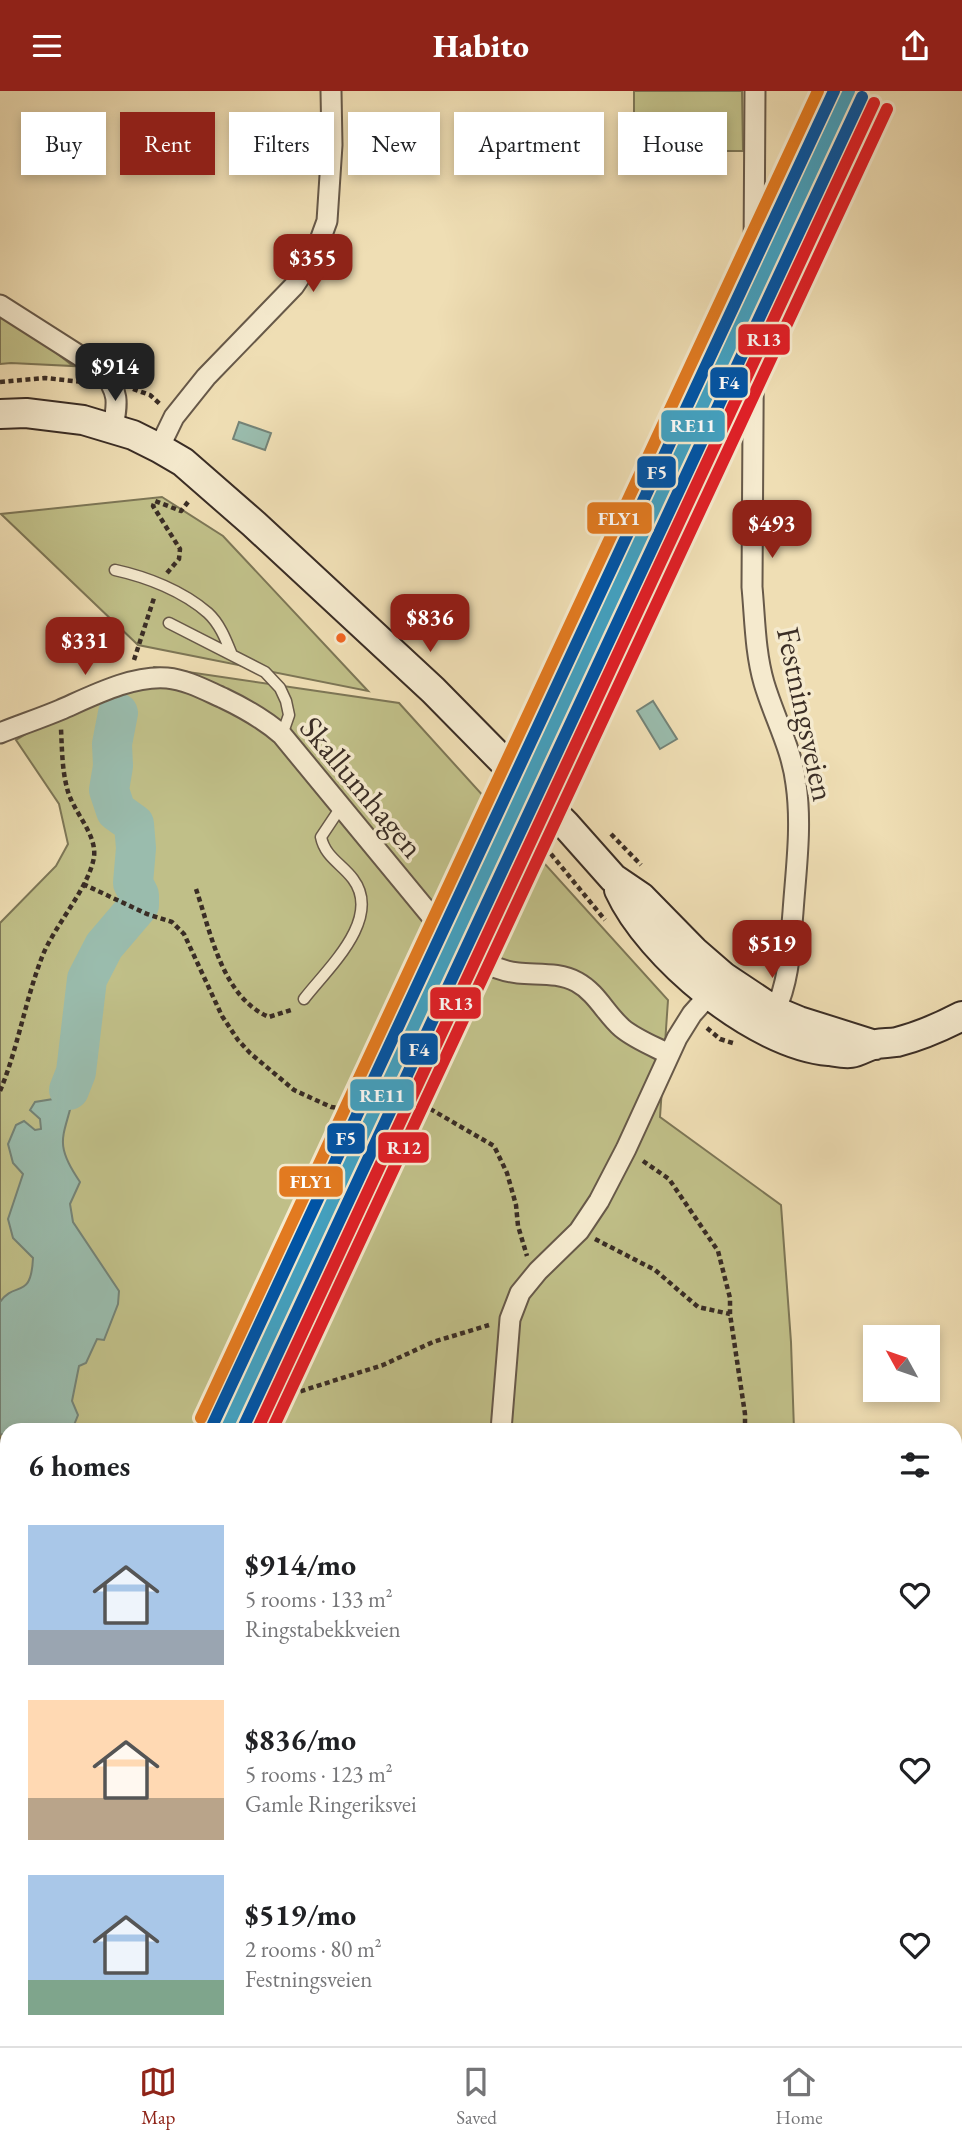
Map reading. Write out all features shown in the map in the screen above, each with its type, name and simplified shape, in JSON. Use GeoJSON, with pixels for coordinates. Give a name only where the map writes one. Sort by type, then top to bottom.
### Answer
{"type":"FeatureCollection","features":[{"type":"Feature","properties":{"kind":"main road"},"geometry":{"type":"LineString","coordinates":[[0,414],[26,413],[70,418],[113,428],[159,448],[210,485],[433,690],[565,824],[613,878],[629,911],[657,944],[717,986],[757,1027],[795,1044],[822,1051],[851,1053],[916,1036],[962,1016]]}},
{"type":"Feature","properties":{"kind":"main road"},"geometry":{"type":"LineString","coordinates":[[717,986],[799,1021],[875,1045]]}},
{"type":"Feature","properties":{"kind":"street"},"geometry":{"type":"LineString","coordinates":[[159,448],[174,417],[206,377],[294,286],[315,254],[327,221],[332,145],[331,91]]}},
{"type":"Feature","properties":{"kind":"street","name":"Festningsveien"},"geometry":{"type":"LineString","coordinates":[[755,91],[752,587],[763,680],[787,744],[796,781],[800,818],[789,965],[783,994],[775,1011]]}},
{"type":"Feature","properties":{"kind":"street"},"geometry":{"type":"LineString","coordinates":[[0,305],[102,370],[114,386],[118,403],[113,428]]}},
{"type":"Feature","properties":{"kind":"street","name":"Skallumhagen"},"geometry":{"type":"LineString","coordinates":[[0,733],[125,684],[166,678],[191,683],[266,721],[282,735],[452,940],[472,957],[491,966],[516,972],[556,975],[575,981],[593,993],[620,1026],[669,1054]]}},
{"type":"Feature","properties":{"kind":"street"},"geometry":{"type":"LineString","coordinates":[[501,1423],[510,1319],[520,1293],[538,1271],[579,1231],[599,1201],[669,1054],[692,1014],[717,986]]}},
{"type":"Feature","properties":{"kind":"lane"},"geometry":{"type":"LineString","coordinates":[[115,571],[158,584],[209,614],[223,632],[232,655]]}},
{"type":"Feature","properties":{"kind":"lane"},"geometry":{"type":"LineString","coordinates":[[169,623],[265,672],[280,688],[289,715],[282,735]]}},
{"type":"Feature","properties":{"kind":"lane"},"geometry":{"type":"LineString","coordinates":[[304,999],[351,940],[361,922],[363,899],[355,881],[327,854],[321,838],[341,807]]}},
{"type":"Feature","properties":{"kind":"path"},"geometry":{"type":"LineString","coordinates":[[0,382],[45,378],[114,386]]}},
{"type":"Feature","properties":{"kind":"path"},"geometry":{"type":"LineString","coordinates":[[0,1091],[42,957],[83,884],[94,856],[91,838],[73,807],[66,787],[61,710]]}},
{"type":"Feature","properties":{"kind":"path"},"geometry":{"type":"LineString","coordinates":[[607,830],[643,866]]}},
{"type":"Feature","properties":{"kind":"path"},"geometry":{"type":"LineString","coordinates":[[83,884],[147,914],[172,922],[184,934],[222,1016],[238,1039],[250,1053],[295,1090],[331,1107],[365,1111],[420,1103],[494,1146],[507,1173],[524,1251],[538,1271]]}},
{"type":"Feature","properties":{"kind":"path"},"geometry":{"type":"LineString","coordinates":[[196,889],[220,960],[245,1000],[258,1012],[269,1017],[295,1008],[304,999]]}},
{"type":"Feature","properties":{"kind":"path"},"geometry":{"type":"LineString","coordinates":[[626,1149],[668,1179],[718,1251],[730,1299],[745,1423]]}},
{"type":"Feature","properties":{"kind":"path"},"geometry":{"type":"LineString","coordinates":[[579,1231],[654,1270],[698,1307],[730,1314]]}},
{"type":"Feature","properties":{"kind":"path"},"geometry":{"type":"LineString","coordinates":[[201,1423],[383,1365],[433,1342],[510,1319]]}},
{"type":"Feature","properties":{"kind":"shaded area"},"geometry":{"type":"Polygon","coordinates":[[[634,91],[742,91],[743,151],[727,151],[727,112],[634,112],[634,91]]]}},
{"type":"Feature","properties":{"kind":"shaded area"},"geometry":{"type":"Polygon","coordinates":[[[0,309],[73,366],[0,364],[0,309]]]}},
{"type":"Feature","properties":{"kind":"shaded area"},"geometry":{"type":"Polygon","coordinates":[[[239,422],[271,433],[265,450],[233,439],[239,422]]]}},
{"type":"Feature","properties":{"kind":"shaded area"},"geometry":{"type":"Polygon","coordinates":[[[162,497],[223,536],[368,691],[138,645],[1,514],[162,497]]]}},
{"type":"Feature","properties":{"kind":"shaded area"},"geometry":{"type":"Polygon","coordinates":[[[154,667],[399,703],[668,1000],[660,1117],[781,1205],[794,1423],[0,1423],[0,923],[56,866],[68,844],[59,804],[16,740],[36,728],[125,693],[154,667]]]}},
{"type":"Feature","properties":{"kind":"shaded area"},"geometry":{"type":"Polygon","coordinates":[[[653,701],[677,739],[660,749],[637,711],[653,701]]]}},
{"type":"Feature","properties":{"kind":"shaded area"},"geometry":{"type":"Polygon","coordinates":[[[64,1089],[74,1092],[63,1138],[66,1156],[80,1182],[70,1204],[73,1222],[119,1291],[118,1304],[104,1340],[97,1339],[86,1363],[79,1366],[72,1401],[78,1415],[75,1423],[0,1423],[0,1302],[11,1292],[26,1285],[32,1271],[33,1258],[13,1238],[8,1219],[23,1174],[13,1163],[8,1144],[16,1125],[24,1121],[35,1130],[41,1129],[40,1119],[30,1110],[35,1102],[53,1099],[64,1089]]]}},
{"type":"Feature","properties":{"kind":"waterway"},"geometry":{"type":"LineString","coordinates":[[69,1090],[76,1072],[87,979],[104,946],[139,905],[139,895],[133,883],[136,848],[134,824],[116,811],[109,790],[113,766],[112,744],[118,713]]}},
{"type":"Feature","properties":{"kind":"transit line","name":"FLY1"},"geometry":{"type":"LineString","coordinates":[[201,1418],[818,91]]}},
{"type":"Feature","properties":{"kind":"transit line","name":"F5"},"geometry":{"type":"LineString","coordinates":[[213,1423],[834,91]]}},
{"type":"Feature","properties":{"kind":"transit line","name":"RE11"},"geometry":{"type":"LineString","coordinates":[[229,1423],[849,91]]}},
{"type":"Feature","properties":{"kind":"transit line","name":"F4"},"geometry":{"type":"LineString","coordinates":[[245,1423],[862,97]]}},
{"type":"Feature","properties":{"kind":"transit line","name":"R13"},"geometry":{"type":"LineString","coordinates":[[260,1423],[874,103]]}},
{"type":"Feature","properties":{"kind":"transit line","name":"R12"},"geometry":{"type":"LineString","coordinates":[[275,1423],[887,109]]}}]}
